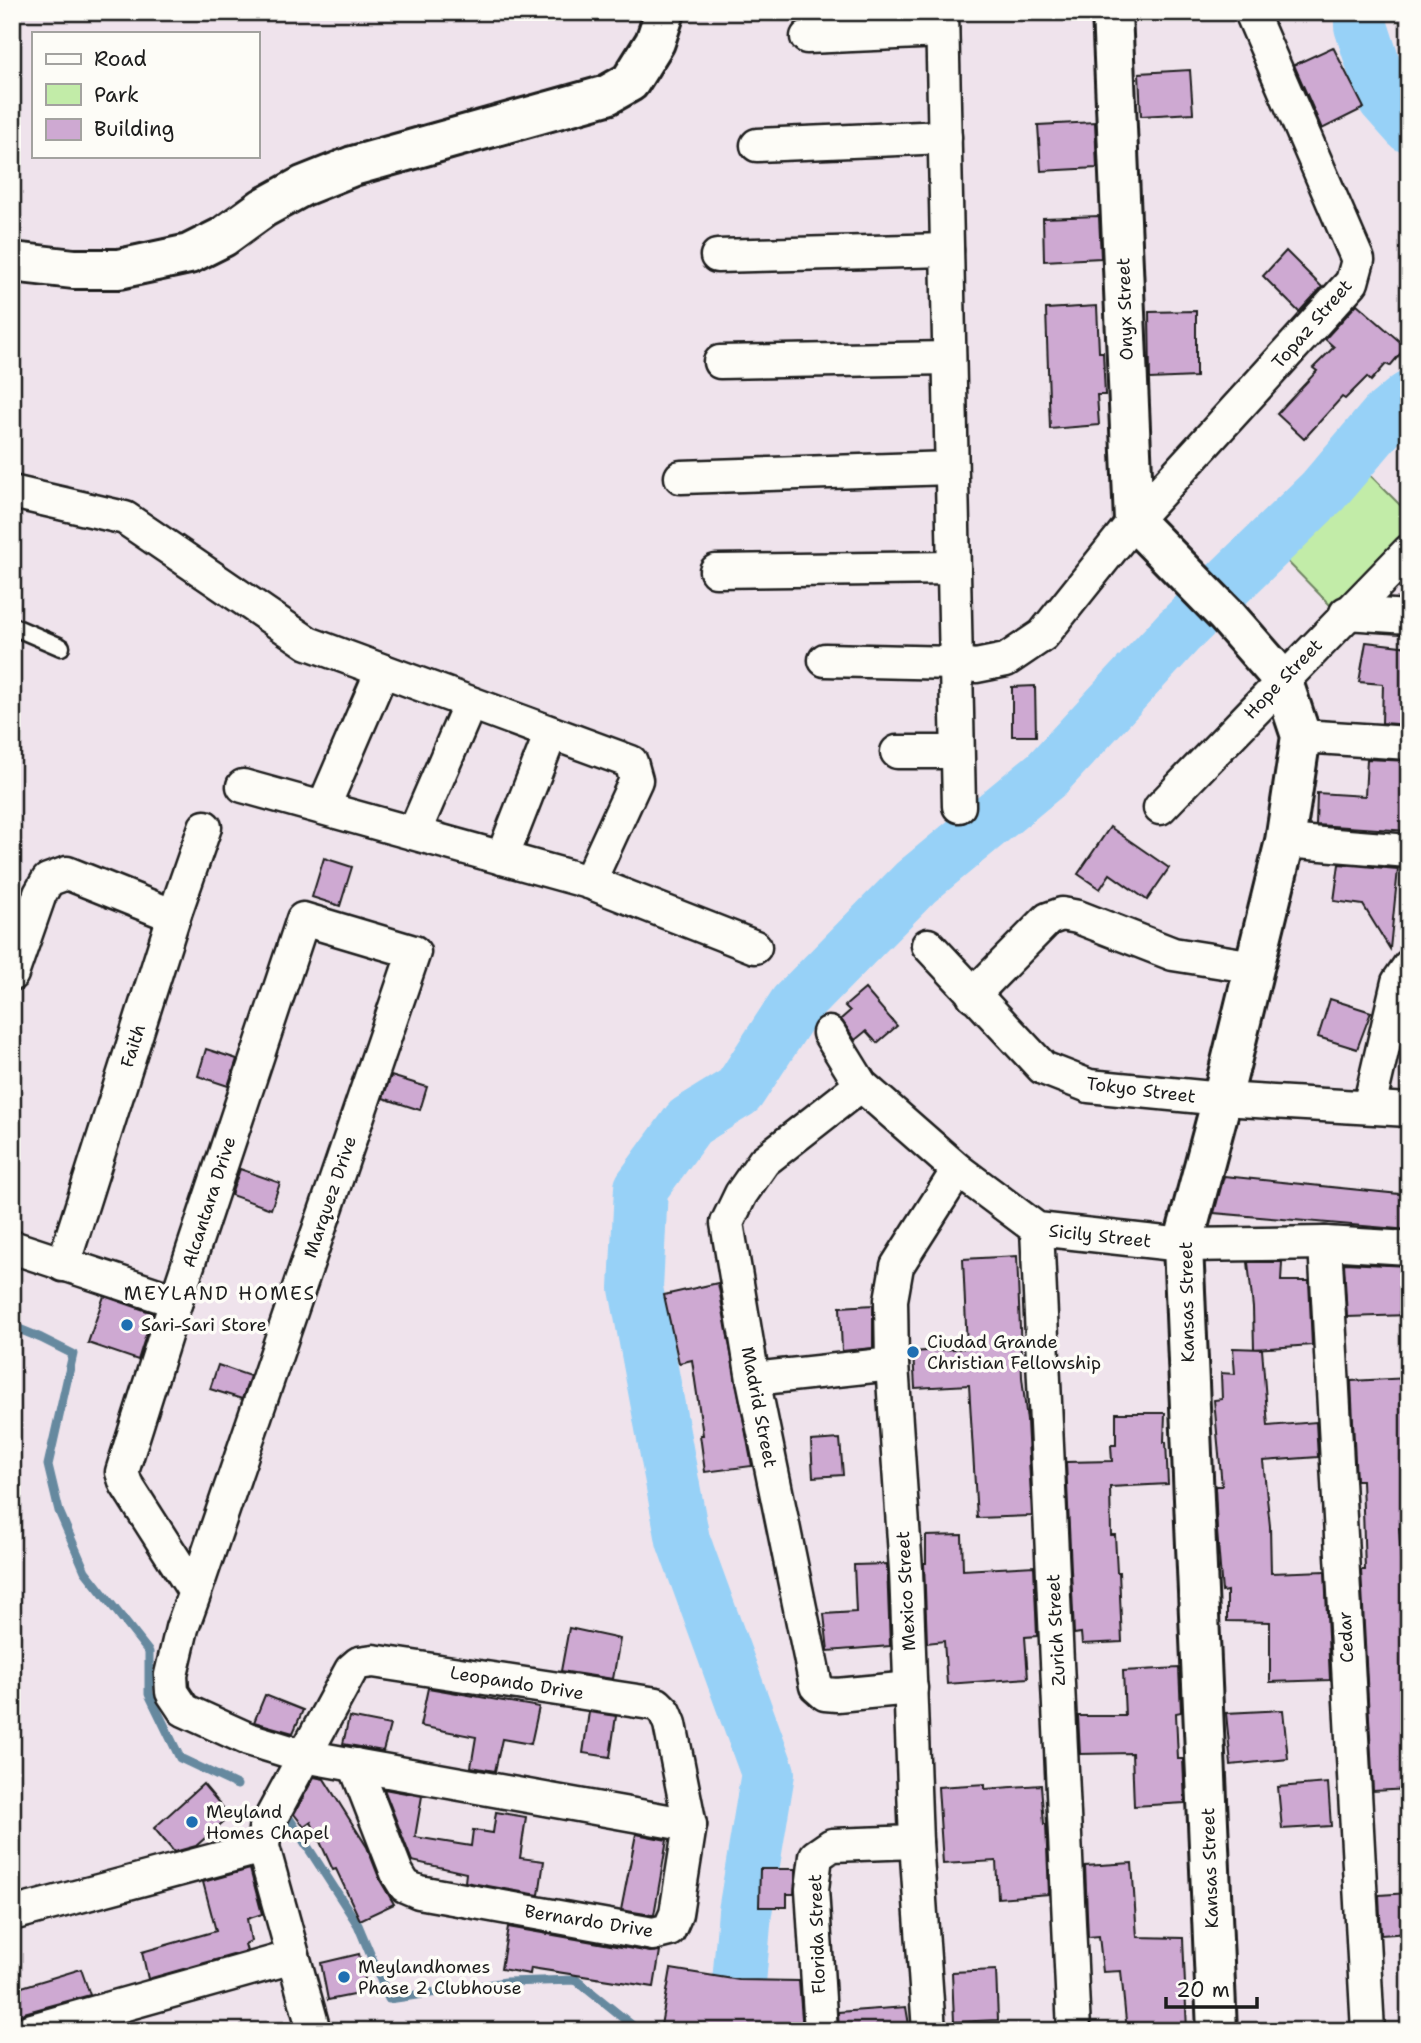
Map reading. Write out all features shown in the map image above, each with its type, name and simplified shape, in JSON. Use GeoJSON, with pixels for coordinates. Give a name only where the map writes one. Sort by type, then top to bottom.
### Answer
{"type":"FeatureCollection","features":[{"type":"Feature","properties":{"kind":"street"},"geometry":{"type":"LineString","coordinates":[[12,262],[74,269],[119,269],[189,254],[223,237],[262,208],[303,186],[353,166],[607,95],[629,82],[656,42],[665,12]]}},
{"type":"Feature","properties":{"kind":"street","name":"Onyx Street"},"geometry":{"type":"LineString","coordinates":[[1112,12],[1134,521]]}},
{"type":"Feature","properties":{"kind":"street","name":"Topaz Street"},"geometry":{"type":"LineString","coordinates":[[825,660],[954,663],[976,666],[1006,660],[1043,635],[1134,521],[1352,282],[1358,260],[1251,12]]}},
{"type":"Feature","properties":{"kind":"street"},"geometry":{"type":"LineString","coordinates":[[807,37],[942,21],[959,806]]}},
{"type":"Feature","properties":{"kind":"street"},"geometry":{"type":"LineString","coordinates":[[757,145],[945,137]]}},
{"type":"Feature","properties":{"kind":"street"},"geometry":{"type":"LineString","coordinates":[[717,256],[947,250]]}},
{"type":"Feature","properties":{"kind":"street"},"geometry":{"type":"LineString","coordinates":[[720,362],[950,358]]}},
{"type":"Feature","properties":{"kind":"street"},"geometry":{"type":"LineString","coordinates":[[681,478],[951,468]]}},
{"type":"Feature","properties":{"kind":"street"},"geometry":{"type":"LineString","coordinates":[[12,492],[125,519],[308,643],[631,762],[636,780],[589,882]]}},
{"type":"Feature","properties":{"kind":"street","name":"Kansas Street"},"geometry":{"type":"LineString","coordinates":[[1134,521],[1226,615],[1282,680],[1301,736],[1285,841],[1183,1245],[1217,2031]]}},
{"type":"Feature","properties":{"kind":"street","name":"Hope Street"},"geometry":{"type":"LineString","coordinates":[[1160,808],[1346,613],[1409,551]]}},
{"type":"Feature","properties":{"kind":"street"},"geometry":{"type":"LineString","coordinates":[[716,571],[954,568]]}},
{"type":"Feature","properties":{"kind":"street"},"geometry":{"type":"LineString","coordinates":[[1346,613],[1409,617]]}},
{"type":"Feature","properties":{"kind":"street"},"geometry":{"type":"LineString","coordinates":[[323,808],[382,671]]}},
{"type":"Feature","properties":{"kind":"street"},"geometry":{"type":"LineString","coordinates":[[414,833],[470,704]]}},
{"type":"Feature","properties":{"kind":"street"},"geometry":{"type":"LineString","coordinates":[[502,858],[551,733]]}},
{"type":"Feature","properties":{"kind":"street"},"geometry":{"type":"LineString","coordinates":[[1301,736],[1409,743]]}},
{"type":"Feature","properties":{"kind":"street"},"geometry":{"type":"LineString","coordinates":[[897,752],[957,751]]}},
{"type":"Feature","properties":{"kind":"street"},"geometry":{"type":"LineString","coordinates":[[243,786],[589,882],[755,947]]}},
{"type":"Feature","properties":{"kind":"street","name":"Faith"},"geometry":{"type":"LineString","coordinates":[[63,1265],[205,827]]}},
{"type":"Feature","properties":{"kind":"street"},"geometry":{"type":"LineString","coordinates":[[1285,841],[1409,851]]}},
{"type":"Feature","properties":{"kind":"street"},"geometry":{"type":"LineString","coordinates":[[12,974],[40,894],[48,880],[67,873],[174,916]]}},
{"type":"Feature","properties":{"kind":"street"},"geometry":{"type":"LineString","coordinates":[[973,995],[1048,919],[1062,914],[1078,917],[1173,954],[1255,967]]}},
{"type":"Feature","properties":{"kind":"street","name":"Alcantara Drive"},"geometry":{"type":"LineString","coordinates":[[195,1592],[126,1484],[122,1472],[303,919]]}},
{"type":"Feature","properties":{"kind":"street","name":"Marquez Drive"},"geometry":{"type":"LineString","coordinates":[[195,1592],[414,952],[303,919]]}},
{"type":"Feature","properties":{"kind":"street","name":"Tokyo Street"},"geometry":{"type":"LineString","coordinates":[[928,945],[1043,1069],[1088,1086],[1222,1099],[1409,1110]]}},
{"type":"Feature","properties":{"kind":"street"},"geometry":{"type":"LineString","coordinates":[[1368,1107],[1398,982],[1409,966]]}},
{"type":"Feature","properties":{"kind":"street","name":"Sicily Street"},"geometry":{"type":"LineString","coordinates":[[829,1033],[861,1085],[958,1170],[1037,1229],[1183,1245],[1325,1243],[1409,1248]]}},
{"type":"Feature","properties":{"kind":"street","name":"Madrid Street"},"geometry":{"type":"LineString","coordinates":[[861,1085],[764,1161],[741,1194],[727,1223],[753,1379],[816,1686],[825,1694],[837,1695],[911,1688]]}},
{"type":"Feature","properties":{"kind":"street","name":"Mexico Street"},"geometry":{"type":"LineString","coordinates":[[929,2031],[916,1842],[906,1570],[892,1364],[891,1300],[897,1266],[958,1170]]}},
{"type":"Feature","properties":{"kind":"street","name":"Zurich Street"},"geometry":{"type":"LineString","coordinates":[[1037,1229],[1074,2031]]}},
{"type":"Feature","properties":{"kind":"street","name":"Cedar"},"geometry":{"type":"LineString","coordinates":[[1325,1243],[1368,2031]]}},
{"type":"Feature","properties":{"kind":"street"},"geometry":{"type":"LineString","coordinates":[[12,1247],[176,1301]]}},
{"type":"Feature","properties":{"kind":"street"},"geometry":{"type":"LineString","coordinates":[[753,1379],[892,1364]]}},
{"type":"Feature","properties":{"kind":"street"},"geometry":{"type":"LineString","coordinates":[[195,1592],[182,1628],[171,1675],[172,1692],[184,1710],[248,1739],[304,1756],[690,1825]]}},
{"type":"Feature","properties":{"kind":"street","name":"Leopando Drive"},"geometry":{"type":"LineString","coordinates":[[304,1756],[351,1670],[359,1663],[373,1661],[657,1704],[670,1724],[690,1825]]}},
{"type":"Feature","properties":{"kind":"street"},"geometry":{"type":"LineString","coordinates":[[304,1756],[265,1829],[263,1847],[314,2031]]}},
{"type":"Feature","properties":{"kind":"street","name":"Bernardo Drive"},"geometry":{"type":"LineString","coordinates":[[355,1765],[397,1873],[405,1886],[419,1892],[653,1934],[669,1930],[676,1914],[690,1825]]}},
{"type":"Feature","properties":{"kind":"street","name":"Florida Street"},"geometry":{"type":"LineString","coordinates":[[821,2031],[812,1889],[816,1856],[832,1845],[916,1842]]}},
{"type":"Feature","properties":{"kind":"street"},"geometry":{"type":"LineString","coordinates":[[12,1914],[263,1847]]}},
{"type":"Feature","properties":{"kind":"street"},"geometry":{"type":"LineString","coordinates":[[29,2031],[293,1957]]}},
{"type":"Feature","properties":{"kind":"lane"},"geometry":{"type":"LineString","coordinates":[[12,625],[61,647]]}},
{"type":"Feature","properties":{"kind":"green space"},"geometry":{"type":"Polygon","coordinates":[[[1363,468],[1409,514],[1409,530],[1332,607],[1279,553],[1363,468]]]}},
{"type":"Feature","properties":{"kind":"building"},"geometry":{"type":"Polygon","coordinates":[[[1333,47],[1364,108],[1322,129],[1294,65],[1333,47]]]}},
{"type":"Feature","properties":{"kind":"building"},"geometry":{"type":"Polygon","coordinates":[[[1190,70],[1193,113],[1141,116],[1139,73],[1190,70]]]}},
{"type":"Feature","properties":{"kind":"building"},"geometry":{"type":"Polygon","coordinates":[[[1095,122],[1097,168],[1041,171],[1038,125],[1095,122]]]}},
{"type":"Feature","properties":{"kind":"building"},"geometry":{"type":"Polygon","coordinates":[[[1099,216],[1101,258],[1044,261],[1043,218],[1099,216]]]}},
{"type":"Feature","properties":{"kind":"building"},"geometry":{"type":"Polygon","coordinates":[[[1286,251],[1322,287],[1299,312],[1263,276],[1286,251]]]}},
{"type":"Feature","properties":{"kind":"building"},"geometry":{"type":"Polygon","coordinates":[[[1357,304],[1406,347],[1390,366],[1386,364],[1371,381],[1367,377],[1345,399],[1342,397],[1304,439],[1277,414],[1317,371],[1313,368],[1334,347],[1325,339],[1357,304]]]}},
{"type":"Feature","properties":{"kind":"building"},"geometry":{"type":"Polygon","coordinates":[[[1097,306],[1099,352],[1103,352],[1105,395],[1097,395],[1099,425],[1050,429],[1046,309],[1097,306]]]}},
{"type":"Feature","properties":{"kind":"building"},"geometry":{"type":"Polygon","coordinates":[[[1196,311],[1196,377],[1150,379],[1149,312],[1196,311]]]}},
{"type":"Feature","properties":{"kind":"building"},"geometry":{"type":"Polygon","coordinates":[[[1366,642],[1409,647],[1409,725],[1382,723],[1383,684],[1359,682],[1366,642]]]}},
{"type":"Feature","properties":{"kind":"building"},"geometry":{"type":"Polygon","coordinates":[[[1035,686],[1036,736],[1012,736],[1012,687],[1035,686]]]}},
{"type":"Feature","properties":{"kind":"building"},"geometry":{"type":"Polygon","coordinates":[[[1367,759],[1409,761],[1409,831],[1316,825],[1317,793],[1365,796],[1367,759]]]}},
{"type":"Feature","properties":{"kind":"building"},"geometry":{"type":"Polygon","coordinates":[[[1110,827],[1169,868],[1147,900],[1110,874],[1100,889],[1078,874],[1110,827]]]}},
{"type":"Feature","properties":{"kind":"building"},"geometry":{"type":"Polygon","coordinates":[[[324,858],[352,867],[340,906],[312,897],[324,858]]]}},
{"type":"Feature","properties":{"kind":"building"},"geometry":{"type":"Polygon","coordinates":[[[1339,864],[1398,869],[1390,949],[1363,905],[1334,901],[1339,864]]]}},
{"type":"Feature","properties":{"kind":"building"},"geometry":{"type":"Polygon","coordinates":[[[865,989],[897,1026],[877,1043],[866,1031],[855,1040],[841,1019],[850,1011],[845,1006],[865,989]]]}},
{"type":"Feature","properties":{"kind":"building"},"geometry":{"type":"Polygon","coordinates":[[[1330,999],[1371,1012],[1357,1049],[1318,1037],[1330,999]]]}},
{"type":"Feature","properties":{"kind":"building"},"geometry":{"type":"Polygon","coordinates":[[[206,1049],[237,1059],[228,1086],[198,1076],[206,1049]]]}},
{"type":"Feature","properties":{"kind":"building"},"geometry":{"type":"Polygon","coordinates":[[[391,1076],[427,1087],[420,1110],[383,1098],[391,1076]]]}},
{"type":"Feature","properties":{"kind":"building"},"geometry":{"type":"Polygon","coordinates":[[[240,1169],[280,1183],[271,1209],[231,1195],[240,1169]]]}},
{"type":"Feature","properties":{"kind":"building"},"geometry":{"type":"Polygon","coordinates":[[[1224,1176],[1409,1195],[1409,1230],[1214,1213],[1224,1176]]]}},
{"type":"Feature","properties":{"kind":"building"},"geometry":{"type":"Polygon","coordinates":[[[1017,1256],[1032,1516],[977,1518],[969,1385],[915,1388],[913,1352],[967,1348],[963,1259],[1017,1256]]]}},
{"type":"Feature","properties":{"kind":"building"},"geometry":{"type":"Polygon","coordinates":[[[1248,1262],[1282,1262],[1281,1281],[1309,1281],[1312,1345],[1254,1349],[1248,1262]]]}},
{"type":"Feature","properties":{"kind":"building"},"geometry":{"type":"Polygon","coordinates":[[[1344,1263],[1409,1266],[1409,1315],[1347,1317],[1344,1263]]]}},
{"type":"Feature","properties":{"kind":"building"},"geometry":{"type":"Polygon","coordinates":[[[718,1283],[752,1466],[705,1472],[700,1435],[703,1435],[692,1360],[679,1363],[664,1295],[718,1283]]]}},
{"type":"Feature","properties":{"kind":"building","name":"Sari-Sari Store"},"geometry":{"type":"Polygon","coordinates":[[[104,1296],[153,1313],[138,1360],[88,1343],[104,1296]]]}},
{"type":"Feature","properties":{"kind":"building"},"geometry":{"type":"Polygon","coordinates":[[[873,1305],[873,1348],[842,1351],[840,1307],[873,1305]]]}},
{"type":"Feature","properties":{"kind":"building"},"geometry":{"type":"Polygon","coordinates":[[[1233,1348],[1262,1349],[1268,1426],[1316,1422],[1318,1457],[1263,1461],[1270,1526],[1271,1573],[1325,1571],[1330,1680],[1270,1682],[1270,1622],[1227,1621],[1227,1591],[1222,1592],[1217,1531],[1215,1486],[1222,1486],[1214,1400],[1222,1399],[1221,1373],[1235,1374],[1233,1348]]]}},
{"type":"Feature","properties":{"kind":"building"},"geometry":{"type":"Polygon","coordinates":[[[218,1365],[250,1376],[242,1399],[210,1389],[218,1365]]]}},
{"type":"Feature","properties":{"kind":"building"},"geometry":{"type":"Polygon","coordinates":[[[1409,1378],[1409,1528],[1399,1528],[1406,1644],[1409,1644],[1409,1789],[1373,1791],[1361,1570],[1365,1570],[1362,1480],[1356,1480],[1351,1381],[1409,1378]]]}},
{"type":"Feature","properties":{"kind":"building"},"geometry":{"type":"Polygon","coordinates":[[[1116,1413],[1165,1413],[1164,1442],[1168,1484],[1110,1487],[1111,1535],[1115,1535],[1119,1572],[1122,1642],[1082,1644],[1081,1633],[1074,1634],[1066,1462],[1112,1461],[1111,1445],[1116,1445],[1116,1413]]]}},
{"type":"Feature","properties":{"kind":"building"},"geometry":{"type":"Polygon","coordinates":[[[840,1439],[843,1475],[813,1477],[811,1441],[840,1439]]]}},
{"type":"Feature","properties":{"kind":"building"},"geometry":{"type":"Polygon","coordinates":[[[962,1535],[963,1570],[1034,1566],[1037,1636],[1025,1637],[1028,1678],[947,1684],[944,1641],[927,1643],[924,1563],[926,1536],[962,1535]]]}},
{"type":"Feature","properties":{"kind":"building"},"geometry":{"type":"Polygon","coordinates":[[[887,1564],[890,1646],[828,1651],[824,1614],[856,1612],[854,1565],[887,1564]]]}},
{"type":"Feature","properties":{"kind":"building"},"geometry":{"type":"Polygon","coordinates":[[[569,1628],[620,1639],[613,1679],[561,1671],[569,1628]]]}},
{"type":"Feature","properties":{"kind":"building"},"geometry":{"type":"Polygon","coordinates":[[[1179,1668],[1181,1712],[1176,1713],[1178,1759],[1183,1759],[1185,1803],[1134,1806],[1132,1753],[1080,1754],[1078,1716],[1125,1716],[1123,1671],[1179,1668]]]}},
{"type":"Feature","properties":{"kind":"building"},"geometry":{"type":"Polygon","coordinates":[[[428,1688],[539,1707],[531,1744],[502,1739],[495,1771],[471,1767],[476,1737],[420,1726],[428,1688]]]}},
{"type":"Feature","properties":{"kind":"building"},"geometry":{"type":"Polygon","coordinates":[[[265,1695],[303,1710],[293,1733],[254,1722],[265,1695]]]}},
{"type":"Feature","properties":{"kind":"building"},"geometry":{"type":"Polygon","coordinates":[[[1283,1710],[1288,1759],[1231,1765],[1226,1713],[1283,1710]]]}},
{"type":"Feature","properties":{"kind":"building"},"geometry":{"type":"Polygon","coordinates":[[[589,1712],[616,1716],[610,1757],[583,1753],[589,1712]]]}},
{"type":"Feature","properties":{"kind":"building"},"geometry":{"type":"Polygon","coordinates":[[[349,1717],[390,1725],[383,1751],[343,1744],[349,1717]]]}},
{"type":"Feature","properties":{"kind":"building"},"geometry":{"type":"Polygon","coordinates":[[[314,1777],[324,1779],[367,1847],[380,1880],[394,1904],[360,1920],[311,1822],[304,1827],[294,1814],[314,1777]]]}},
{"type":"Feature","properties":{"kind":"building"},"geometry":{"type":"Polygon","coordinates":[[[1328,1783],[1331,1826],[1282,1829],[1278,1787],[1328,1783]]]}},
{"type":"Feature","properties":{"kind":"building","name":"Meyland Homes Chapel"},"geometry":{"type":"Polygon","coordinates":[[[203,1784],[230,1816],[196,1846],[174,1852],[154,1828],[203,1784]]]}},
{"type":"Feature","properties":{"kind":"building"},"geometry":{"type":"Polygon","coordinates":[[[985,1784],[985,1789],[1041,1785],[1046,1824],[1049,1894],[998,1898],[996,1861],[943,1864],[938,1787],[985,1784]]]}},
{"type":"Feature","properties":{"kind":"building"},"geometry":{"type":"Polygon","coordinates":[[[384,1789],[422,1796],[415,1837],[471,1846],[473,1830],[493,1833],[496,1812],[526,1817],[520,1858],[544,1861],[539,1895],[465,1882],[466,1873],[412,1861],[384,1789]]]}},
{"type":"Feature","properties":{"kind":"building"},"geometry":{"type":"Polygon","coordinates":[[[636,1834],[667,1840],[654,1915],[621,1910],[636,1834]]]}},
{"type":"Feature","properties":{"kind":"building"},"geometry":{"type":"Polygon","coordinates":[[[1132,1863],[1137,1937],[1183,1938],[1187,2031],[1127,2031],[1121,1971],[1103,1972],[1099,1936],[1088,1937],[1085,1866],[1132,1863]]]}},
{"type":"Feature","properties":{"kind":"building"},"geometry":{"type":"Polygon","coordinates":[[[250,1869],[262,1914],[247,1919],[251,1941],[245,1944],[247,1951],[148,1979],[142,1952],[216,1931],[203,1882],[250,1869]]]}},
{"type":"Feature","properties":{"kind":"building"},"geometry":{"type":"Polygon","coordinates":[[[760,1869],[796,1869],[794,1894],[787,1894],[787,1907],[759,1907],[760,1869]]]}},
{"type":"Feature","properties":{"kind":"building"},"geometry":{"type":"Polygon","coordinates":[[[1409,1893],[1409,1933],[1381,1935],[1379,1895],[1409,1893]]]}},
{"type":"Feature","properties":{"kind":"building"},"geometry":{"type":"Polygon","coordinates":[[[508,1927],[650,1952],[660,1951],[654,1987],[531,1968],[530,1974],[501,1969],[508,1927]]]}},
{"type":"Feature","properties":{"kind":"building","name":"Meylandhomes Phase 2 Clubhouse"},"geometry":{"type":"Polygon","coordinates":[[[359,1954],[368,1992],[328,2000],[321,1963],[359,1954]]]}},
{"type":"Feature","properties":{"kind":"building"},"geometry":{"type":"Polygon","coordinates":[[[81,1969],[90,1995],[24,2013],[12,2024],[12,1990],[81,1969]]]}},
{"type":"Feature","properties":{"kind":"building"},"geometry":{"type":"Polygon","coordinates":[[[671,1969],[739,1980],[799,1981],[803,2031],[660,2031],[671,1969]]]}},
{"type":"Feature","properties":{"kind":"building"},"geometry":{"type":"Polygon","coordinates":[[[996,1970],[998,2020],[954,2022],[952,1972],[996,1970]]]}},
{"type":"Feature","properties":{"kind":"building"},"geometry":{"type":"Polygon","coordinates":[[[906,2007],[910,2031],[839,2031],[838,2012],[906,2007]]]}},
{"type":"Feature","properties":{"kind":"waterway"},"geometry":{"type":"LineString","coordinates":[[1361,12],[1361,26],[1384,98],[1409,126]]}},
{"type":"Feature","properties":{"kind":"waterway"},"geometry":{"type":"LineString","coordinates":[[735,2031],[745,1912],[768,1773],[683,1540],[636,1288],[641,1188],[689,1122],[739,1091],[795,1005],[916,882],[1047,774],[1178,632],[1323,491],[1385,418],[1409,398]]}},
{"type":"Feature","properties":{"kind":"waterway"},"geometry":{"type":"LineString","coordinates":[[12,1326],[73,1354],[48,1465],[59,1511],[85,1571],[149,1652],[149,1694],[180,1758],[237,1785]]}},
{"type":"Feature","properties":{"kind":"waterway"},"geometry":{"type":"LineString","coordinates":[[287,1815],[358,1925],[389,1999],[506,1982],[576,1980],[639,2031]]}},
{"type":"Feature","properties":{"kind":"place","name":"Sari-Sari Store"},"geometry":{"type":"Point","coordinates":[127,1325]}},
{"type":"Feature","properties":{"kind":"place","name":"Ciudad Grande Christian Fellowship"},"geometry":{"type":"Point","coordinates":[913,1352]}},
{"type":"Feature","properties":{"kind":"place","name":"Meyland Homes Chapel"},"geometry":{"type":"Point","coordinates":[192,1822]}},
{"type":"Feature","properties":{"kind":"place","name":"Meylandhomes Phase 2 Clubhouse"},"geometry":{"type":"Point","coordinates":[344,1977]}},
{"type":"Feature","properties":{"kind":"district","name":"MEYLAND HOMES"},"geometry":{"type":"Point","coordinates":[220,1293]}}]}
